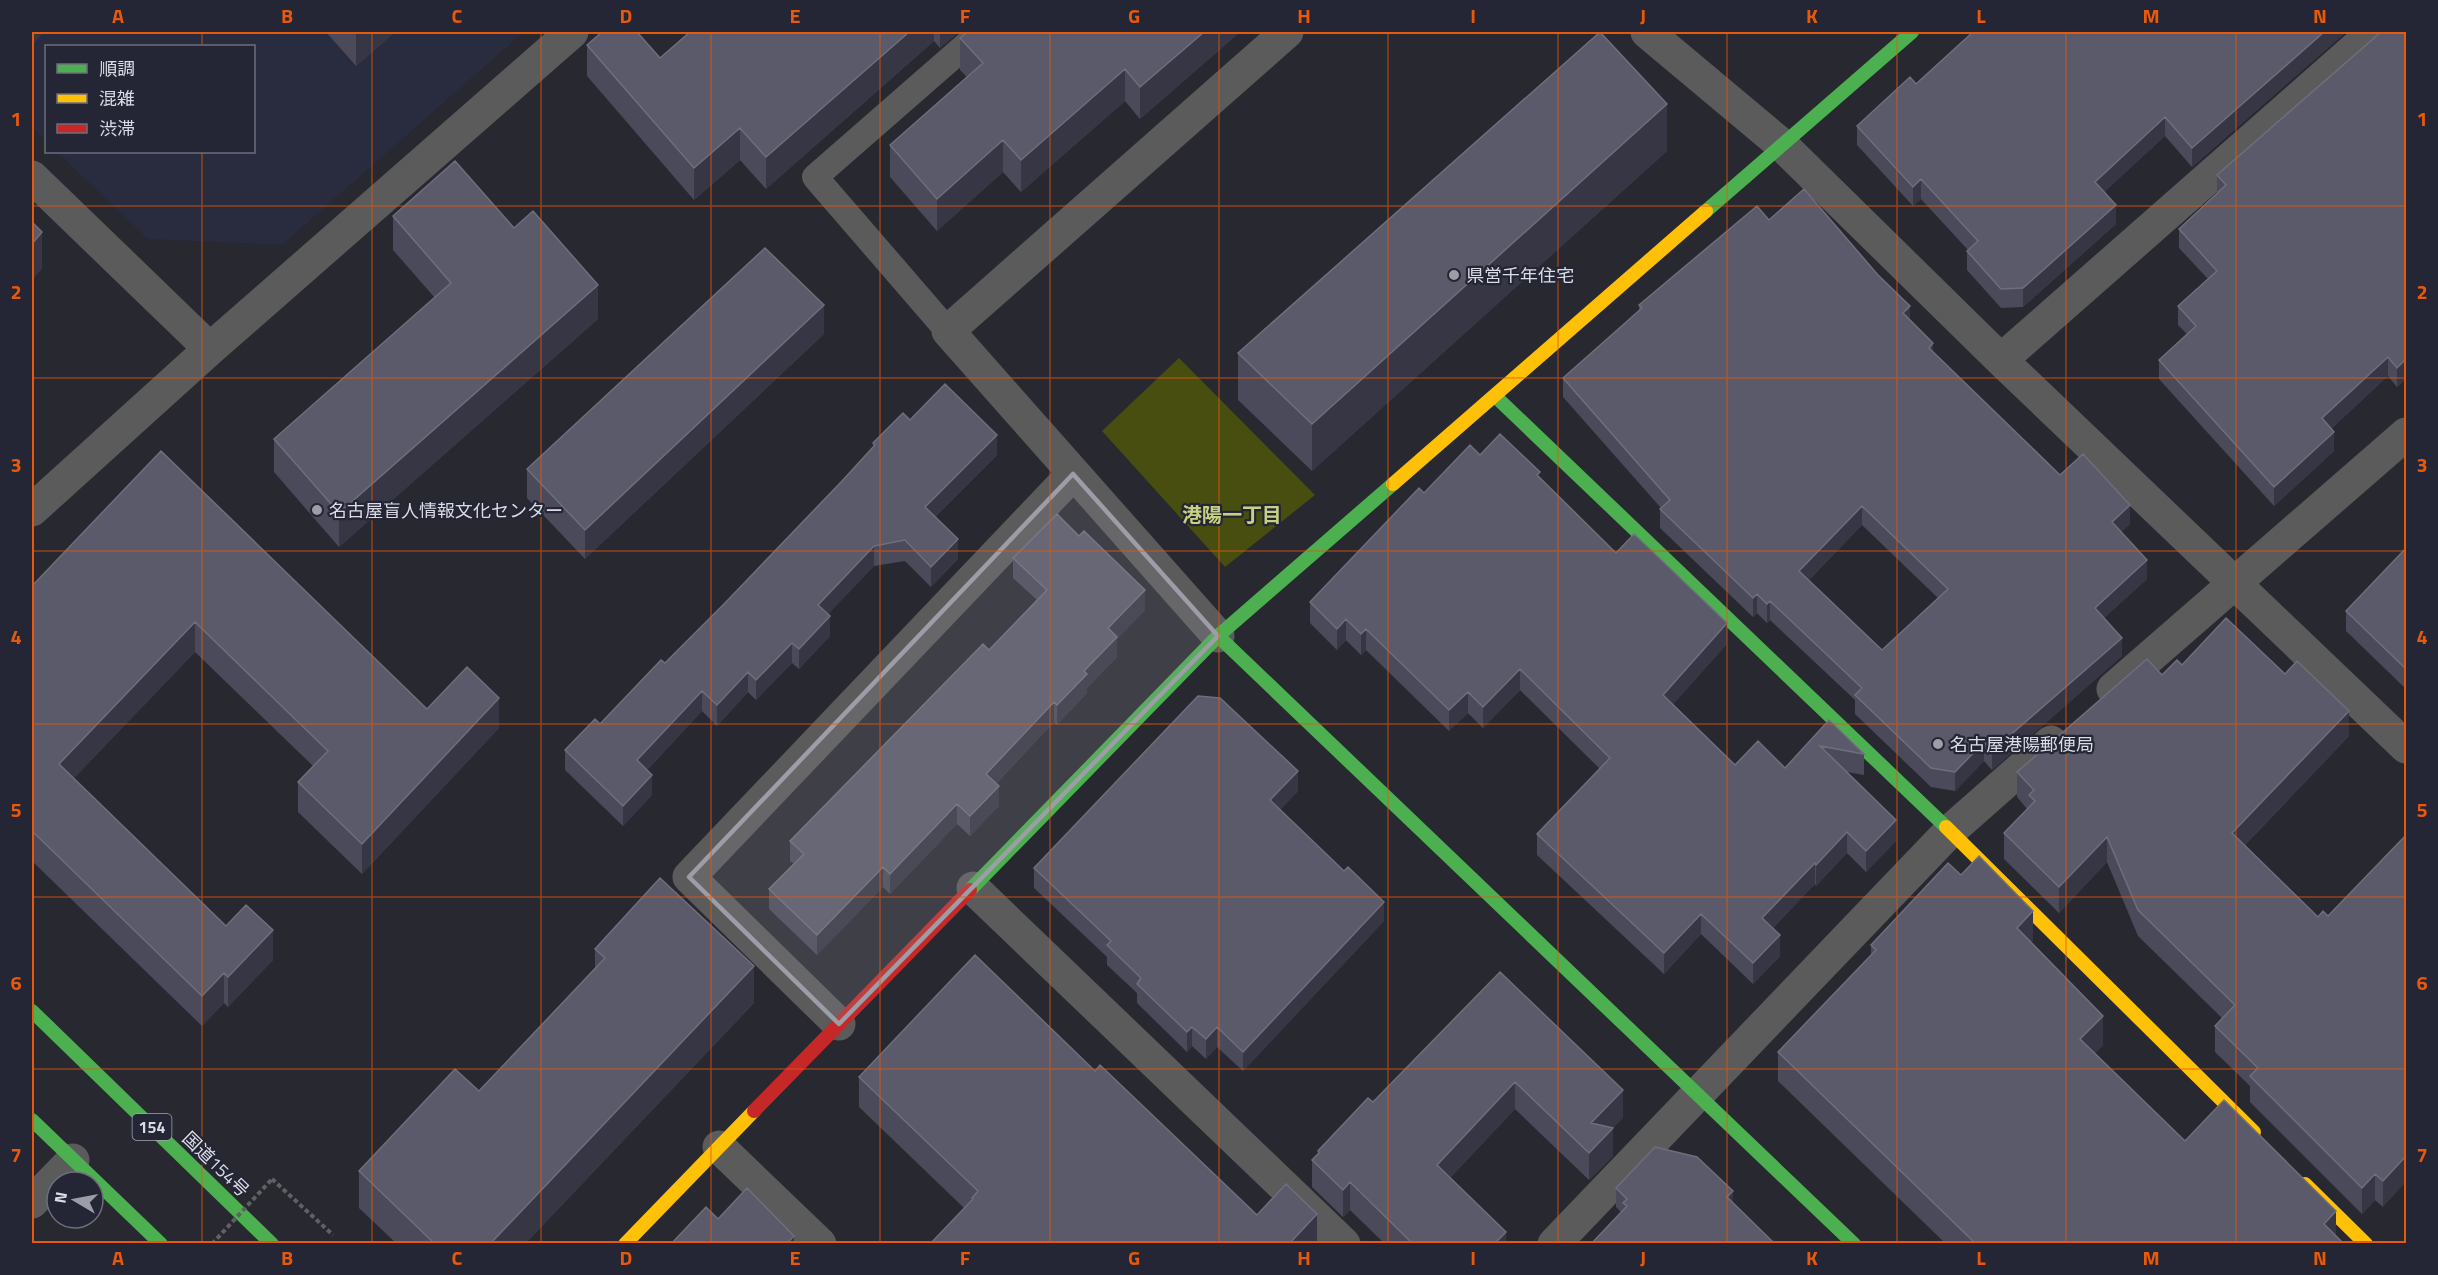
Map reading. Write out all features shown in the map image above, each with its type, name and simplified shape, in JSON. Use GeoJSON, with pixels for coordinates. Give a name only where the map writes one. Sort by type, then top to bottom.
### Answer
{"type":"FeatureCollection","features":[{"type":"Feature","properties":{"kind":"main road"},"geometry":{"type":"LineString","coordinates":[[625,1244],[1218,636],[1912,32]]}},
{"type":"Feature","properties":{"kind":"main road"},"geometry":{"type":"LineString","coordinates":[[1495,396],[1950,831],[2264,1142]]}},
{"type":"Feature","properties":{"kind":"main road"},"geometry":{"type":"LineString","coordinates":[[1218,636],[1854,1244]]}},
{"type":"Feature","properties":{"kind":"main road","name":"国道154号"},"geometry":{"type":"LineString","coordinates":[[32,1011],[272,1244]]}},
{"type":"Feature","properties":{"kind":"main road"},"geometry":{"type":"LineString","coordinates":[[32,1120],[161,1244]]}},
{"type":"Feature","properties":{"kind":"main road"},"geometry":{"type":"LineString","coordinates":[[2298,1176],[2366,1244]]}},
{"type":"Feature","properties":{"kind":"street"},"geometry":{"type":"LineString","coordinates":[[32,510],[210,349],[572,32]]}},
{"type":"Feature","properties":{"kind":"street"},"geometry":{"type":"LineString","coordinates":[[1218,636],[948,331],[1287,32]]}},
{"type":"Feature","properties":{"kind":"street"},"geometry":{"type":"LineString","coordinates":[[1647,32],[1782,145],[2001,360],[2406,747]]}},
{"type":"Feature","properties":{"kind":"street"},"geometry":{"type":"LineString","coordinates":[[2001,360],[2374,32]]}},
{"type":"Feature","properties":{"kind":"street"},"geometry":{"type":"LineString","coordinates":[[32,177],[210,349]]}},
{"type":"Feature","properties":{"kind":"street"},"geometry":{"type":"LineString","coordinates":[[1554,1244],[1950,831],[2406,434]]}},
{"type":"Feature","properties":{"kind":"street"},"geometry":{"type":"LineString","coordinates":[[839,1024],[689,877],[1073,474]]}},
{"type":"Feature","properties":{"kind":"street"},"geometry":{"type":"LineString","coordinates":[[973,888],[1344,1244]]}},
{"type":"Feature","properties":{"kind":"street"},"geometry":{"type":"LineString","coordinates":[[719,1147],[820,1244]]}},
{"type":"Feature","properties":{"kind":"street"},"geometry":{"type":"LineString","coordinates":[[32,1203],[73,1160]]}},
{"type":"Feature","properties":{"kind":"lane"},"geometry":{"type":"LineString","coordinates":[[948,331],[814,177],[981,32]]}},
{"type":"Feature","properties":{"kind":"path"},"geometry":{"type":"LineString","coordinates":[[212,1244],[272,1179],[333,1235]]}},
{"type":"Feature","properties":{"kind":"highlighted area"},"geometry":{"type":"Polygon","coordinates":[[[1073,474],[1218,636],[839,1024],[689,877],[1073,474]]]}},
{"type":"Feature","properties":{"kind":"shaded area"},"geometry":{"type":"Polygon","coordinates":[[[32,32],[524,32],[282,245],[148,239],[58,153],[255,153],[255,45],[45,45],[45,140],[32,127],[32,32]]]}},
{"type":"Feature","properties":{"kind":"green space"},"geometry":{"type":"Polygon","coordinates":[[[1179,358],[1315,495],[1225,567],[1102,431],[1179,358]]]}},
{"type":"Feature","properties":{"kind":"building"},"geometry":{"type":"Polygon","coordinates":[[[602,32],[637,32],[660,58],[690,32],[909,32],[766,157],[740,128],[694,168],[587,45],[602,32]]]}},
{"type":"Feature","properties":{"kind":"building"},"geometry":{"type":"Polygon","coordinates":[[[968,32],[1204,32],[1140,87],[1125,69],[1021,160],[1003,140],[937,199],[890,145],[983,63],[960,38],[968,32]]]}},
{"type":"Feature","properties":{"kind":"building","name":"県営千年住宅"},"geometry":{"type":"Polygon","coordinates":[[[1600,32],[1667,104],[1312,424],[1238,353],[1600,32]]]}},
{"type":"Feature","properties":{"kind":"building"},"geometry":{"type":"Polygon","coordinates":[[[1973,32],[2324,32],[2192,148],[2165,117],[2095,182],[2116,205],[2023,288],[2001,289],[1967,251],[1978,241],[1921,179],[1913,187],[1857,126],[1910,77],[1916,84],[1973,32]]]}},
{"type":"Feature","properties":{"kind":"building"},"geometry":{"type":"Polygon","coordinates":[[[2381,32],[2406,32],[2406,359],[2397,368],[2388,357],[2322,418],[2334,432],[2274,487],[2159,360],[2196,326],[2178,306],[2217,271],[2179,229],[2226,185],[2217,175],[2381,32]]]}},
{"type":"Feature","properties":{"kind":"building"},"geometry":{"type":"Polygon","coordinates":[[[455,161],[514,228],[533,211],[598,285],[339,513],[274,439],[451,283],[393,216],[455,161]]]}},
{"type":"Feature","properties":{"kind":"building"},"geometry":{"type":"Polygon","coordinates":[[[1804,189],[1878,275],[1910,306],[1903,313],[1933,343],[1929,348],[2060,475],[2083,454],[2130,505],[2112,522],[2147,560],[2095,608],[2122,638],[1992,751],[1984,742],[1955,772],[1931,768],[1855,695],[1862,688],[1770,601],[1767,604],[1757,594],[1753,598],[1660,509],[1670,500],[1563,378],[1642,308],[1639,305],[1757,206],[1769,220],[1804,189]],[[1862,506],[1799,571],[1882,650],[1948,589],[1862,506]]]}},
{"type":"Feature","properties":{"kind":"building"},"geometry":{"type":"Polygon","coordinates":[[[32,222],[42,232],[32,244],[32,222]]]}},
{"type":"Feature","properties":{"kind":"building"},"geometry":{"type":"Polygon","coordinates":[[[765,248],[824,305],[585,530],[527,469],[765,248]]]}},
{"type":"Feature","properties":{"kind":"building"},"geometry":{"type":"Polygon","coordinates":[[[945,384],[997,435],[925,507],[958,539],[931,567],[905,540],[874,546],[818,605],[830,616],[799,649],[792,643],[756,680],[748,672],[717,705],[702,691],[637,760],[652,775],[623,806],[565,750],[595,719],[600,724],[661,660],[665,663],[842,481],[875,445],[873,443],[903,413],[910,420],[945,384]]]}},
{"type":"Feature","properties":{"kind":"building"},"geometry":{"type":"Polygon","coordinates":[[[1500,434],[1540,472],[1537,475],[1616,553],[1634,534],[1727,623],[1663,695],[1735,765],[1758,741],[1785,768],[1829,720],[1864,754],[1820,746],[1896,820],[1866,851],[1847,832],[1816,865],[1815,863],[1762,918],[1780,935],[1753,963],[1701,914],[1664,953],[1537,834],[1610,758],[1520,669],[1483,707],[1468,692],[1449,710],[1366,629],[1361,634],[1346,619],[1337,629],[1310,602],[1419,488],[1424,493],[1470,445],[1480,455],[1500,434]]]}},
{"type":"Feature","properties":{"kind":"building"},"geometry":{"type":"Polygon","coordinates":[[[161,451],[427,709],[467,667],[499,698],[362,844],[298,782],[328,751],[195,622],[59,764],[226,926],[246,905],[273,930],[228,977],[224,973],[202,996],[32,831],[32,586],[161,451]]]}},
{"type":"Feature","properties":{"kind":"building"},"geometry":{"type":"Polygon","coordinates":[[[1057,514],[1079,536],[1084,531],[1145,590],[1108,628],[1117,637],[1084,671],[1087,674],[1057,705],[1054,702],[986,774],[999,786],[970,816],[957,804],[890,874],[883,867],[817,935],[769,889],[804,854],[790,841],[983,644],[989,650],[1047,590],[1013,558],[1057,514]]]}},
{"type":"Feature","properties":{"kind":"building"},"geometry":{"type":"Polygon","coordinates":[[[2406,548],[2406,669],[2346,611],[2406,548]]]}},
{"type":"Feature","properties":{"kind":"building"},"geometry":{"type":"Polygon","coordinates":[[[2226,618],[2285,674],[2297,661],[2349,711],[2232,833],[2318,917],[2323,911],[2328,916],[2406,835],[2406,1156],[2383,1181],[2375,1174],[2362,1188],[2250,1076],[2258,1068],[2215,1026],[2235,1005],[2138,910],[2107,837],[2059,887],[2004,833],[2035,801],[2029,795],[2034,790],[2017,772],[2147,659],[2162,675],[2177,660],[2182,665],[2226,618]]]}},
{"type":"Feature","properties":{"kind":"building"},"geometry":{"type":"Polygon","coordinates":[[[1198,696],[1220,698],[1298,771],[1270,800],[1344,871],[1348,867],[1384,902],[1243,1052],[1217,1027],[1206,1039],[1192,1027],[1187,1032],[1137,984],[1141,978],[1107,945],[1111,941],[1034,868],[1198,696]]]}},
{"type":"Feature","properties":{"kind":"building"},"geometry":{"type":"Polygon","coordinates":[[[1979,856],[2033,911],[2017,928],[2103,1016],[2080,1039],[2185,1141],[2224,1100],[2336,1211],[2324,1224],[2344,1244],[1976,1244],[1778,1052],[1876,950],[1871,945],[1948,863],[1961,875],[1979,856]]]}},
{"type":"Feature","properties":{"kind":"building"},"geometry":{"type":"Polygon","coordinates":[[[660,878],[754,966],[490,1244],[435,1244],[359,1171],[455,1069],[479,1091],[605,958],[595,949],[660,878]]]}},
{"type":"Feature","properties":{"kind":"building"},"geometry":{"type":"Polygon","coordinates":[[[975,955],[1095,1071],[1100,1065],[1257,1215],[1286,1184],[1317,1214],[1289,1244],[930,1244],[978,1191],[859,1077],[975,955]]]}},
{"type":"Feature","properties":{"kind":"building"},"geometry":{"type":"Polygon","coordinates":[[[1500,972],[1623,1090],[1591,1123],[1613,1128],[1589,1153],[1515,1082],[1437,1165],[1506,1232],[1494,1244],[1413,1244],[1350,1182],[1343,1190],[1312,1160],[1368,1098],[1373,1102],[1500,972]]]}},
{"type":"Feature","properties":{"kind":"building"},"geometry":{"type":"Polygon","coordinates":[[[1655,1147],[1697,1157],[1733,1191],[1727,1197],[1775,1244],[1591,1244],[1627,1206],[1623,1203],[1627,1199],[1616,1188],[1655,1147]]]}},
{"type":"Feature","properties":{"kind":"building"},"geometry":{"type":"Polygon","coordinates":[[[747,1188],[794,1236],[786,1244],[671,1244],[706,1207],[718,1219],[747,1188]]]}},
{"type":"Feature","properties":{"kind":"traffic: fast"},"geometry":{"type":"LineString","coordinates":[[1706,211],[1912,32]]}},
{"type":"Feature","properties":{"kind":"traffic: fast"},"geometry":{"type":"LineString","coordinates":[[1495,396],[1946,827]]}},
{"type":"Feature","properties":{"kind":"traffic: fast"},"geometry":{"type":"LineString","coordinates":[[970,890],[1218,636],[1393,484]]}},
{"type":"Feature","properties":{"kind":"traffic: fast"},"geometry":{"type":"LineString","coordinates":[[1218,636],[1854,1244]]}},
{"type":"Feature","properties":{"kind":"traffic: fast"},"geometry":{"type":"LineString","coordinates":[[32,1011],[272,1244]]}},
{"type":"Feature","properties":{"kind":"traffic: fast"},"geometry":{"type":"LineString","coordinates":[[32,1120],[161,1244]]}},
{"type":"Feature","properties":{"kind":"traffic: slow"},"geometry":{"type":"LineString","coordinates":[[1393,484],[1706,211]]}},
{"type":"Feature","properties":{"kind":"traffic: slow"},"geometry":{"type":"LineString","coordinates":[[1946,827],[2254,1132]]}},
{"type":"Feature","properties":{"kind":"traffic: slow"},"geometry":{"type":"LineString","coordinates":[[625,1244],[754,1111]]}},
{"type":"Feature","properties":{"kind":"traffic: slow"},"geometry":{"type":"LineString","coordinates":[[2305,1184],[2366,1244]]}},
{"type":"Feature","properties":{"kind":"traffic: jam"},"geometry":{"type":"LineString","coordinates":[[754,1111],[970,890]]}},
{"type":"Feature","properties":{"kind":"place","name":"県営千年住宅"},"geometry":{"type":"Point","coordinates":[1454,275]}},
{"type":"Feature","properties":{"kind":"place","name":"名古屋盲人情報文化センター"},"geometry":{"type":"Point","coordinates":[317,510]}},
{"type":"Feature","properties":{"kind":"place","name":"名古屋港陽郵便局"},"geometry":{"type":"Point","coordinates":[1938,744]}},
{"type":"Feature","properties":{"kind":"district","name":"港陽一丁目"},"geometry":{"type":"Point","coordinates":[1232,514]}}]}
